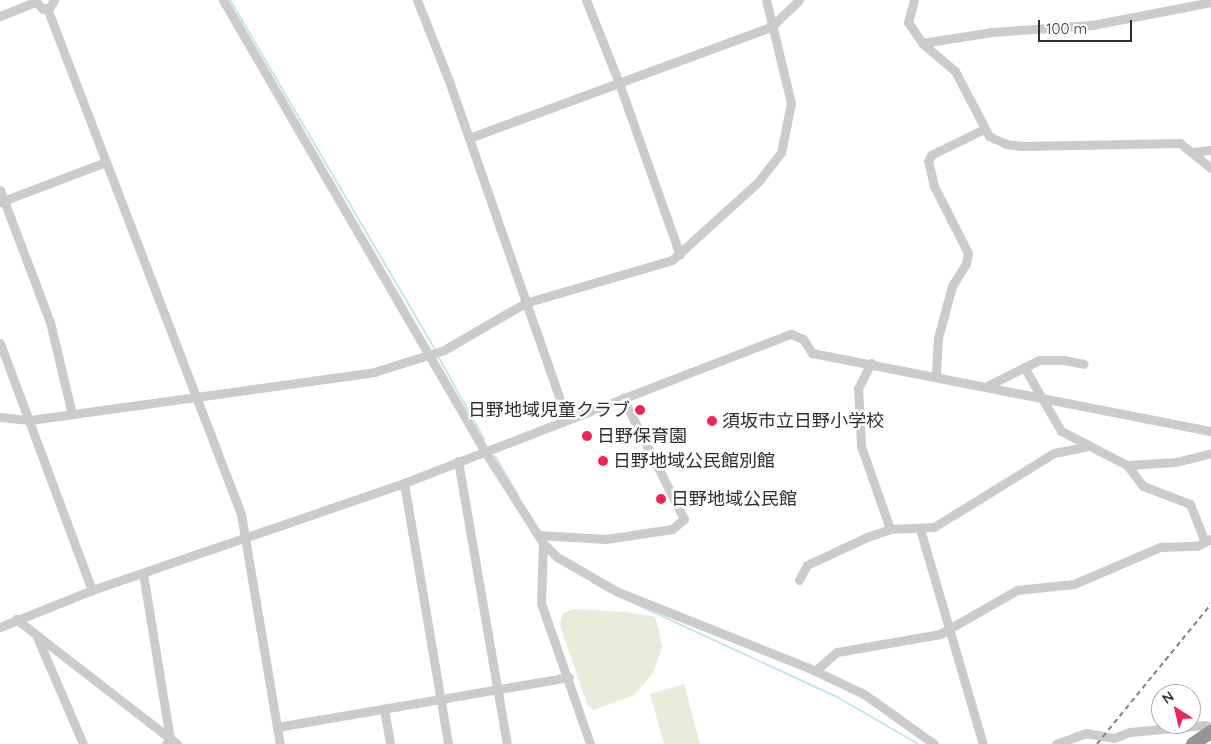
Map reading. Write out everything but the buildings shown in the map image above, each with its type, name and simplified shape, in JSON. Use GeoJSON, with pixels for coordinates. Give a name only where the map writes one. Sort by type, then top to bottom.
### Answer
{"type":"FeatureCollection","features":[{"type":"Feature","properties":{"kind":"highway"},"geometry":{"type":"LineString","coordinates":[[1194,744],[1211,730]]}},
{"type":"Feature","properties":{"kind":"street"},"geometry":{"type":"LineString","coordinates":[[0,16],[34,1],[40,8],[47,8],[54,0]]}},
{"type":"Feature","properties":{"kind":"street"},"geometry":{"type":"LineString","coordinates":[[223,0],[433,353],[484,450],[543,543],[556,557],[618,592],[816,671],[864,694],[934,744]]}},
{"type":"Feature","properties":{"kind":"street"},"geometry":{"type":"LineString","coordinates":[[417,0],[469,138],[567,419]]}},
{"type":"Feature","properties":{"kind":"street"},"geometry":{"type":"LineString","coordinates":[[586,0],[619,83],[680,255]]}},
{"type":"Feature","properties":{"kind":"street"},"geometry":{"type":"LineString","coordinates":[[0,417],[30,420],[374,372],[433,353],[525,303],[659,264],[680,255],[758,182],[781,153],[792,103],[771,27],[766,0]]}},
{"type":"Feature","properties":{"kind":"street"},"geometry":{"type":"LineString","coordinates":[[469,138],[771,27],[798,0]]}},
{"type":"Feature","properties":{"kind":"street"},"geometry":{"type":"LineString","coordinates":[[914,0],[908,22],[922,43],[955,71],[989,136],[1013,145],[1180,142],[1211,168]]}},
{"type":"Feature","properties":{"kind":"street"},"geometry":{"type":"LineString","coordinates":[[922,43],[992,32],[1092,25],[1211,2]]}},
{"type":"Feature","properties":{"kind":"street"},"geometry":{"type":"LineString","coordinates":[[47,8],[233,489],[247,538],[280,744]]}},
{"type":"Feature","properties":{"kind":"street"},"geometry":{"type":"LineString","coordinates":[[936,374],[938,338],[952,286],[966,264],[968,253],[934,186],[928,161],[931,155],[984,129]]}},
{"type":"Feature","properties":{"kind":"street"},"geometry":{"type":"LineString","coordinates":[[1192,152],[1211,150]]}},
{"type":"Feature","properties":{"kind":"street"},"geometry":{"type":"LineString","coordinates":[[2,201],[106,162]]}},
{"type":"Feature","properties":{"kind":"street"},"geometry":{"type":"LineString","coordinates":[[0,190],[2,201],[50,322],[72,414]]}},
{"type":"Feature","properties":{"kind":"street"},"geometry":{"type":"LineString","coordinates":[[0,627],[92,590],[404,483],[484,450],[791,334],[803,339],[812,353],[936,374],[1015,394],[1040,396],[1211,431]]}},
{"type":"Feature","properties":{"kind":"street"},"geometry":{"type":"LineString","coordinates":[[0,343],[92,590]]}},
{"type":"Feature","properties":{"kind":"street"},"geometry":{"type":"LineString","coordinates":[[989,386],[1039,360],[1064,360],[1084,364]]}},
{"type":"Feature","properties":{"kind":"street"},"geometry":{"type":"LineString","coordinates":[[872,362],[858,388],[860,446],[890,529]]}},
{"type":"Feature","properties":{"kind":"street"},"geometry":{"type":"LineString","coordinates":[[816,671],[837,652],[918,640],[949,630],[1017,590],[1074,584],[1160,547],[1197,546],[1208,540],[1190,504],[1143,486],[1127,465],[1061,431],[1024,367]]}},
{"type":"Feature","properties":{"kind":"street"},"geometry":{"type":"LineString","coordinates":[[538,535],[606,539],[672,529],[684,519],[623,398]]}},
{"type":"Feature","properties":{"kind":"street"},"geometry":{"type":"LineString","coordinates":[[799,580],[807,565],[841,548],[890,529],[934,527],[1054,453],[1090,446]]}},
{"type":"Feature","properties":{"kind":"street"},"geometry":{"type":"LineString","coordinates":[[1127,465],[1176,462],[1211,453]]}},
{"type":"Feature","properties":{"kind":"street"},"geometry":{"type":"LineString","coordinates":[[458,461],[507,744]]}},
{"type":"Feature","properties":{"kind":"street"},"geometry":{"type":"LineString","coordinates":[[404,483],[448,744]]}},
{"type":"Feature","properties":{"kind":"street"},"geometry":{"type":"LineString","coordinates":[[920,529],[984,744]]}},
{"type":"Feature","properties":{"kind":"street"},"geometry":{"type":"LineString","coordinates":[[543,543],[541,603],[569,677],[590,744]]}},
{"type":"Feature","properties":{"kind":"street"},"geometry":{"type":"LineString","coordinates":[[143,573],[171,742]]}},
{"type":"Feature","properties":{"kind":"street"},"geometry":{"type":"LineString","coordinates":[[16,619],[171,742]]}},
{"type":"Feature","properties":{"kind":"street"},"geometry":{"type":"LineString","coordinates":[[36,634],[83,744]]}},
{"type":"Feature","properties":{"kind":"street"},"geometry":{"type":"LineString","coordinates":[[277,727],[569,677]]}},
{"type":"Feature","properties":{"kind":"street"},"geometry":{"type":"LineString","coordinates":[[384,709],[390,744]]}},
{"type":"Feature","properties":{"kind":"street"},"geometry":{"type":"LineString","coordinates":[[1056,744],[1086,733],[1114,738],[1130,732],[1206,726],[1211,730]]}},
{"type":"Feature","properties":{"kind":"green space"},"geometry":{"type":"Polygon","coordinates":[[[573,609],[625,612],[653,616],[657,621],[662,648],[653,673],[634,695],[594,710],[588,706],[560,626],[562,614],[573,609]]]}},
{"type":"Feature","properties":{"kind":"green space"},"geometry":{"type":"Polygon","coordinates":[[[684,684],[700,744],[664,744],[650,694],[684,684]]]}},
{"type":"Feature","properties":{"kind":"waterway"},"geometry":{"type":"LineString","coordinates":[[230,0],[435,349]]}},
{"type":"Feature","properties":{"kind":"waterway"},"geometry":{"type":"LineString","coordinates":[[438,356],[484,439]]}},
{"type":"Feature","properties":{"kind":"waterway"},"geometry":{"type":"LineString","coordinates":[[495,456],[518,495]]}},
{"type":"Feature","properties":{"kind":"waterway"},"geometry":{"type":"LineString","coordinates":[[592,582],[609,592]]}},
{"type":"Feature","properties":{"kind":"waterway"},"geometry":{"type":"LineString","coordinates":[[625,599],[839,698],[918,744]]}},
{"type":"Feature","properties":{"kind":"railway"},"geometry":{"type":"LineString","coordinates":[[1097,744],[1211,604]]}},
{"type":"Feature","properties":{"kind":"place","name":"日野地域児童クラブ"},"geometry":{"type":"Point","coordinates":[640,410]}},
{"type":"Feature","properties":{"kind":"place","name":"須坂市立日野小学校"},"geometry":{"type":"Point","coordinates":[712,421]}},
{"type":"Feature","properties":{"kind":"place","name":"日野保育園"},"geometry":{"type":"Point","coordinates":[587,436]}},
{"type":"Feature","properties":{"kind":"place","name":"日野地域公民館別館"},"geometry":{"type":"Point","coordinates":[603,461]}},
{"type":"Feature","properties":{"kind":"place","name":"日野地域公民館"},"geometry":{"type":"Point","coordinates":[661,499]}}]}
